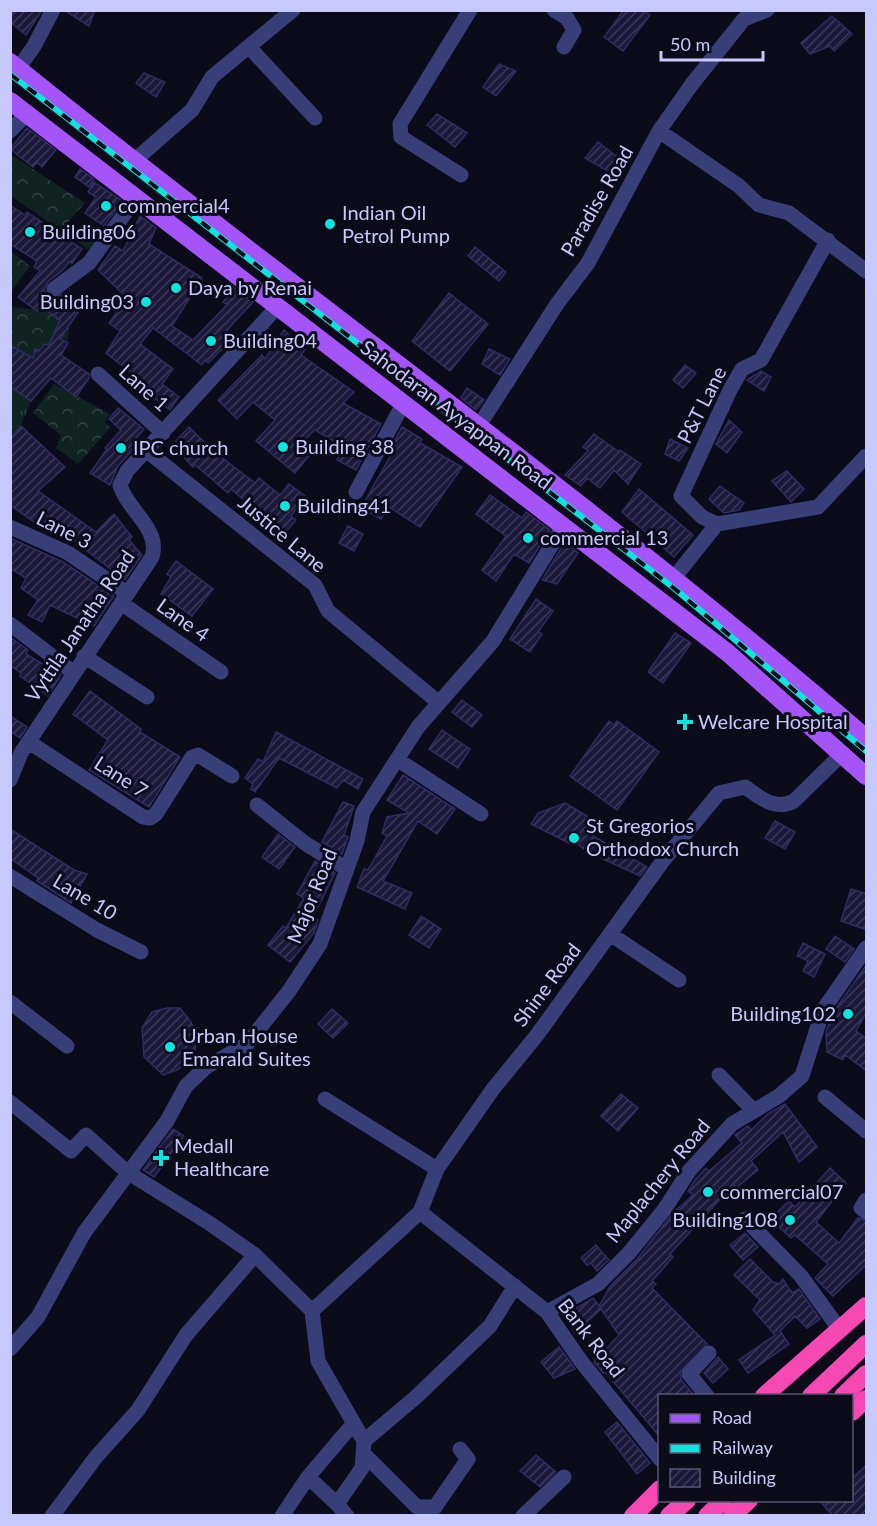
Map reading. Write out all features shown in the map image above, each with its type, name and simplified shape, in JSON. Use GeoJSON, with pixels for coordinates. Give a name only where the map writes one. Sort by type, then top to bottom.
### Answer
{"type":"FeatureCollection","features":[{"type":"Feature","properties":{"kind":"highway"},"geometry":{"type":"LineString","coordinates":[[765,1394],[867,1306]]}},
{"type":"Feature","properties":{"kind":"highway"},"geometry":{"type":"LineString","coordinates":[[812,1394],[867,1344]]}},
{"type":"Feature","properties":{"kind":"highway"},"geometry":{"type":"LineString","coordinates":[[844,1394],[867,1374]]}},
{"type":"Feature","properties":{"kind":"highway"},"geometry":{"type":"LineString","coordinates":[[853,1411],[867,1399]]}},
{"type":"Feature","properties":{"kind":"highway"},"geometry":{"type":"LineString","coordinates":[[633,1515],[658,1491]]}},
{"type":"Feature","properties":{"kind":"highway"},"geometry":{"type":"LineString","coordinates":[[669,1515],[685,1502]]}},
{"type":"Feature","properties":{"kind":"highway"},"geometry":{"type":"LineString","coordinates":[[706,1515],[722,1502]]}},
{"type":"Feature","properties":{"kind":"highway"},"geometry":{"type":"LineString","coordinates":[[732,1515],[747,1502]]}},
{"type":"Feature","properties":{"kind":"main road","name":"Sahodaran Ayyappan Road"},"geometry":{"type":"LineString","coordinates":[[14,65],[134,161],[673,579],[867,738]]}},
{"type":"Feature","properties":{"kind":"main road","name":"Sahodaran Ayyappan Road"},"geometry":{"type":"LineString","coordinates":[[10,101],[728,653],[867,776]]}},
{"type":"Feature","properties":{"kind":"main road"},"geometry":{"type":"LineString","coordinates":[[794,710],[811,690]]}},
{"type":"Feature","properties":{"kind":"street"},"geometry":{"type":"LineString","coordinates":[[14,65],[34,46],[53,10]]}},
{"type":"Feature","properties":{"kind":"street"},"geometry":{"type":"LineString","coordinates":[[134,161],[192,110],[212,77],[250,48],[293,10]]}},
{"type":"Feature","properties":{"kind":"street"},"geometry":{"type":"LineString","coordinates":[[461,175],[401,137],[400,124],[470,10]]}},
{"type":"Feature","properties":{"kind":"street"},"geometry":{"type":"LineString","coordinates":[[555,10],[567,18],[574,30],[564,46]]}},
{"type":"Feature","properties":{"kind":"street","name":"Paradise Road"},"geometry":{"type":"LineString","coordinates":[[478,427],[557,304],[588,263],[659,131],[746,15],[767,10]]}},
{"type":"Feature","properties":{"kind":"street"},"geometry":{"type":"LineString","coordinates":[[250,48],[315,118]]}},
{"type":"Feature","properties":{"kind":"street"},"geometry":{"type":"LineString","coordinates":[[10,131],[26,115]]}},
{"type":"Feature","properties":{"kind":"street"},"geometry":{"type":"LineString","coordinates":[[659,131],[739,186],[759,205],[789,213],[867,271]]}},
{"type":"Feature","properties":{"kind":"street"},"geometry":{"type":"LineString","coordinates":[[54,289],[89,263],[136,198]]}},
{"type":"Feature","properties":{"kind":"street","name":"P&T Lane"},"geometry":{"type":"LineString","coordinates":[[717,524],[702,517],[681,496],[742,369],[761,360],[828,240]]}},
{"type":"Feature","properties":{"kind":"street","name":"Vyttila Janatha Road"},"geometry":{"type":"LineString","coordinates":[[10,780],[28,742],[152,556],[155,547],[153,536],[123,495],[120,485],[128,471],[278,306]]}},
{"type":"Feature","properties":{"kind":"street","name":"Lane 1"},"geometry":{"type":"LineString","coordinates":[[98,374],[163,433]]}},
{"type":"Feature","properties":{"kind":"street"},"geometry":{"type":"LineString","coordinates":[[356,492],[403,404]]}},
{"type":"Feature","properties":{"kind":"street","name":"Justice Lane"},"geometry":{"type":"LineString","coordinates":[[147,451],[315,585],[328,611],[438,702]]}},
{"type":"Feature","properties":{"kind":"street"},"geometry":{"type":"LineString","coordinates":[[673,579],[717,524],[818,507],[867,456]]}},
{"type":"Feature","properties":{"kind":"street","name":"Major Road"},"geometry":{"type":"LineString","coordinates":[[10,1349],[38,1317],[84,1233],[167,1121],[186,1086],[206,1067],[247,1044],[289,992],[321,944],[347,869],[363,812],[418,726],[493,641],[564,525]]}},
{"type":"Feature","properties":{"kind":"street","name":"Lane 3"},"geometry":{"type":"LineString","coordinates":[[10,527],[69,553],[124,598]]}},
{"type":"Feature","properties":{"kind":"street","name":"Lane 4"},"geometry":{"type":"LineString","coordinates":[[124,598],[221,672]]}},
{"type":"Feature","properties":{"kind":"street"},"geometry":{"type":"LineString","coordinates":[[10,624],[74,673]]}},
{"type":"Feature","properties":{"kind":"street"},"geometry":{"type":"LineString","coordinates":[[84,656],[147,697]]}},
{"type":"Feature","properties":{"kind":"street","name":"Lane 7"},"geometry":{"type":"LineString","coordinates":[[28,742],[143,817],[150,818],[156,814],[192,757],[198,755],[232,776]]}},
{"type":"Feature","properties":{"kind":"street","name":"Shine Road"},"geometry":{"type":"LineString","coordinates":[[312,1311],[420,1212],[436,1169],[493,1089],[537,1035],[662,862],[719,793],[745,787],[769,803],[784,806],[794,801],[843,753]]}},
{"type":"Feature","properties":{"kind":"street"},"geometry":{"type":"LineString","coordinates":[[398,760],[481,814]]}},
{"type":"Feature","properties":{"kind":"street"},"geometry":{"type":"LineString","coordinates":[[257,804],[306,844],[347,869]]}},
{"type":"Feature","properties":{"kind":"street","name":"Lane 10"},"geometry":{"type":"LineString","coordinates":[[10,876],[88,925],[141,952]]}},
{"type":"Feature","properties":{"kind":"street"},"geometry":{"type":"LineString","coordinates":[[610,934],[679,980]]}},
{"type":"Feature","properties":{"kind":"street","name":"Maplachery Road"},"geometry":{"type":"LineString","coordinates":[[547,1312],[598,1284],[629,1253],[657,1219],[689,1171],[711,1145],[732,1124],[779,1096],[802,1076],[823,1010],[867,948]]}},
{"type":"Feature","properties":{"kind":"street"},"geometry":{"type":"LineString","coordinates":[[10,1002],[67,1046]]}},
{"type":"Feature","properties":{"kind":"street"},"geometry":{"type":"LineString","coordinates":[[719,1074],[754,1111]]}},
{"type":"Feature","properties":{"kind":"street"},"geometry":{"type":"LineString","coordinates":[[825,1097],[867,1131]]}},
{"type":"Feature","properties":{"kind":"street"},"geometry":{"type":"LineString","coordinates":[[325,1099],[436,1169]]}},
{"type":"Feature","properties":{"kind":"street"},"geometry":{"type":"LineString","coordinates":[[10,1102],[71,1151],[86,1135],[127,1173],[209,1223],[255,1255],[312,1311],[318,1361],[364,1447],[417,1507],[435,1507],[468,1459],[460,1449]]}},
{"type":"Feature","properties":{"kind":"street"},"geometry":{"type":"LineString","coordinates":[[867,1200],[861,1208],[867,1212]]}},
{"type":"Feature","properties":{"kind":"street","name":"Bank Road"},"geometry":{"type":"LineString","coordinates":[[420,1212],[547,1312],[580,1360],[658,1457]]}},
{"type":"Feature","properties":{"kind":"street"},"geometry":{"type":"LineString","coordinates":[[745,1219],[801,1276],[840,1330]]}},
{"type":"Feature","properties":{"kind":"street"},"geometry":{"type":"LineString","coordinates":[[52,1515],[96,1457],[138,1410],[186,1335],[255,1255]]}},
{"type":"Feature","properties":{"kind":"street"},"geometry":{"type":"LineString","coordinates":[[308,1477],[342,1510],[362,1468],[364,1447],[490,1326],[515,1286]]}},
{"type":"Feature","properties":{"kind":"street"},"geometry":{"type":"LineString","coordinates":[[706,1394],[689,1374],[709,1353]]}},
{"type":"Feature","properties":{"kind":"street"},"geometry":{"type":"LineString","coordinates":[[282,1515],[308,1477],[353,1424]]}},
{"type":"Feature","properties":{"kind":"street"},"geometry":{"type":"LineString","coordinates":[[523,1515],[564,1478]]}},
{"type":"Feature","properties":{"kind":"green space"},"geometry":{"type":"Polygon","coordinates":[[[10,154],[85,203],[67,223],[95,242],[89,250],[11,196],[10,154]]]}},
{"type":"Feature","properties":{"kind":"green space"},"geometry":{"type":"Polygon","coordinates":[[[11,251],[30,266],[11,292],[11,251]]]}},
{"type":"Feature","properties":{"kind":"green space"},"geometry":{"type":"Polygon","coordinates":[[[47,291],[65,294],[52,314],[69,326],[68,343],[53,337],[49,345],[44,344],[39,351],[35,349],[34,355],[30,356],[11,345],[11,307],[37,310],[47,291]]]}},
{"type":"Feature","properties":{"kind":"green space"},"geometry":{"type":"Polygon","coordinates":[[[54,384],[110,414],[105,422],[110,428],[78,464],[56,448],[61,435],[33,413],[54,384]]]}},
{"type":"Feature","properties":{"kind":"green space"},"geometry":{"type":"Polygon","coordinates":[[[11,386],[31,401],[21,425],[11,438],[11,386]]]}},
{"type":"Feature","properties":{"kind":"building"},"geometry":{"type":"Polygon","coordinates":[[[10,10],[42,10],[26,35],[10,22],[10,10]]]}},
{"type":"Feature","properties":{"kind":"building"},"geometry":{"type":"Polygon","coordinates":[[[64,10],[95,10],[89,26],[64,10]]]}},
{"type":"Feature","properties":{"kind":"building"},"geometry":{"type":"Polygon","coordinates":[[[624,10],[644,10],[650,15],[623,51],[604,37],[624,10]]]}},
{"type":"Feature","properties":{"kind":"building"},"geometry":{"type":"Polygon","coordinates":[[[832,16],[852,34],[834,51],[830,46],[810,54],[801,43],[832,16]]]}},
{"type":"Feature","properties":{"kind":"building"},"geometry":{"type":"Polygon","coordinates":[[[499,64],[516,71],[496,96],[483,87],[499,64]]]}},
{"type":"Feature","properties":{"kind":"building"},"geometry":{"type":"Polygon","coordinates":[[[144,73],[165,82],[156,97],[136,83],[144,73]]]}},
{"type":"Feature","properties":{"kind":"building"},"geometry":{"type":"Polygon","coordinates":[[[437,114],[467,133],[455,147],[427,125],[437,114]]]}},
{"type":"Feature","properties":{"kind":"building"},"geometry":{"type":"Polygon","coordinates":[[[27,128],[56,150],[42,167],[37,162],[33,167],[10,149],[27,128]]]}},
{"type":"Feature","properties":{"kind":"building"},"geometry":{"type":"Polygon","coordinates":[[[598,142],[620,159],[613,174],[585,158],[598,142]]]}},
{"type":"Feature","properties":{"kind":"building"},"geometry":{"type":"Polygon","coordinates":[[[80,169],[94,179],[89,187],[75,177],[80,169]]]}},
{"type":"Feature","properties":{"kind":"building","name":"commercial4"},"geometry":{"type":"Polygon","coordinates":[[[94,182],[122,201],[104,226],[85,213],[96,197],[88,192],[94,182]]]}},
{"type":"Feature","properties":{"kind":"building"},"geometry":{"type":"Polygon","coordinates":[[[10,205],[25,215],[27,212],[82,249],[72,263],[69,262],[48,282],[44,290],[51,298],[64,294],[83,305],[60,339],[68,343],[61,355],[89,374],[89,378],[76,397],[51,378],[31,401],[10,386],[10,345],[33,358],[35,349],[39,351],[44,344],[49,345],[60,320],[40,306],[37,311],[18,297],[40,271],[34,267],[37,261],[10,244],[10,205]]]}},
{"type":"Feature","properties":{"kind":"building"},"geometry":{"type":"Polygon","coordinates":[[[140,216],[156,228],[149,244],[202,278],[172,326],[193,340],[227,305],[223,302],[235,288],[253,302],[227,330],[235,336],[208,363],[205,360],[202,365],[153,328],[140,344],[173,369],[162,384],[179,397],[170,410],[153,397],[160,387],[156,392],[106,353],[120,331],[109,323],[127,298],[98,270],[115,246],[123,251],[140,216]]]}},
{"type":"Feature","properties":{"kind":"building"},"geometry":{"type":"Polygon","coordinates":[[[475,247],[506,272],[499,281],[468,256],[475,247]]]}},
{"type":"Feature","properties":{"kind":"building"},"geometry":{"type":"Polygon","coordinates":[[[449,293],[488,324],[450,371],[412,341],[449,293]]]}},
{"type":"Feature","properties":{"kind":"building"},"geometry":{"type":"Polygon","coordinates":[[[284,330],[305,349],[301,355],[354,392],[343,403],[381,424],[356,470],[337,460],[344,447],[315,430],[300,444],[312,452],[295,473],[256,441],[275,420],[253,402],[237,419],[218,400],[262,355],[265,359],[284,330]]]}},
{"type":"Feature","properties":{"kind":"building"},"geometry":{"type":"Polygon","coordinates":[[[489,349],[510,359],[500,375],[482,364],[489,349]]]}},
{"type":"Feature","properties":{"kind":"building"},"geometry":{"type":"Polygon","coordinates":[[[685,365],[696,373],[683,388],[673,380],[685,365]]]}},
{"type":"Feature","properties":{"kind":"building"},"geometry":{"type":"Polygon","coordinates":[[[761,371],[771,377],[764,391],[747,380],[761,371]]]}},
{"type":"Feature","properties":{"kind":"building"},"geometry":{"type":"Polygon","coordinates":[[[467,388],[484,400],[476,410],[461,398],[467,388]]]}},
{"type":"Feature","properties":{"kind":"building"},"geometry":{"type":"Polygon","coordinates":[[[118,408],[144,429],[131,444],[135,447],[118,466],[110,485],[90,473],[107,449],[105,448],[121,430],[109,419],[118,408]]]}},
{"type":"Feature","properties":{"kind":"building"},"geometry":{"type":"Polygon","coordinates":[[[729,420],[742,432],[727,453],[716,444],[729,420]]]}},
{"type":"Feature","properties":{"kind":"building"},"geometry":{"type":"Polygon","coordinates":[[[21,426],[65,467],[38,491],[96,532],[114,514],[132,537],[129,540],[142,555],[125,580],[53,525],[48,532],[10,505],[10,438],[21,426]]]}},
{"type":"Feature","properties":{"kind":"building"},"geometry":{"type":"Polygon","coordinates":[[[189,427],[211,449],[255,483],[259,478],[280,495],[289,484],[305,496],[291,516],[296,520],[284,534],[231,489],[228,493],[195,465],[193,467],[172,445],[189,427]]]}},
{"type":"Feature","properties":{"kind":"building"},"geometry":{"type":"Polygon","coordinates":[[[402,427],[422,439],[420,443],[462,467],[420,527],[389,507],[381,519],[361,508],[396,446],[393,444],[402,427]]]}},
{"type":"Feature","properties":{"kind":"building"},"geometry":{"type":"Polygon","coordinates":[[[594,434],[641,464],[628,484],[614,470],[600,488],[587,478],[581,486],[565,475],[588,451],[583,447],[594,434]]]}},
{"type":"Feature","properties":{"kind":"building"},"geometry":{"type":"Polygon","coordinates":[[[670,439],[688,448],[679,461],[665,454],[670,439]]]}},
{"type":"Feature","properties":{"kind":"building"},"geometry":{"type":"Polygon","coordinates":[[[787,471],[804,489],[791,502],[772,481],[787,471]]]}},
{"type":"Feature","properties":{"kind":"building"},"geometry":{"type":"Polygon","coordinates":[[[720,486],[744,503],[739,510],[724,513],[709,499],[720,486]]]}},
{"type":"Feature","properties":{"kind":"building"},"geometry":{"type":"Polygon","coordinates":[[[639,489],[693,535],[674,557],[622,512],[639,489]]]}},
{"type":"Feature","properties":{"kind":"building"},"geometry":{"type":"Polygon","coordinates":[[[490,495],[522,518],[526,512],[550,530],[529,563],[514,554],[496,581],[482,570],[506,536],[476,514],[490,495]]]}},
{"type":"Feature","properties":{"kind":"building"},"geometry":{"type":"Polygon","coordinates":[[[348,526],[363,534],[354,551],[339,543],[348,526]]]}},
{"type":"Feature","properties":{"kind":"building"},"geometry":{"type":"Polygon","coordinates":[[[10,538],[63,562],[114,596],[94,626],[50,605],[42,622],[28,615],[38,600],[21,588],[26,578],[10,568],[10,538]]]}},
{"type":"Feature","properties":{"kind":"building"},"geometry":{"type":"Polygon","coordinates":[[[565,542],[578,553],[557,584],[542,580],[565,542]]]}},
{"type":"Feature","properties":{"kind":"building"},"geometry":{"type":"Polygon","coordinates":[[[176,561],[213,589],[192,616],[161,594],[171,577],[167,574],[176,561]]]}},
{"type":"Feature","properties":{"kind":"building"},"geometry":{"type":"Polygon","coordinates":[[[536,599],[553,611],[538,632],[542,634],[530,652],[510,639],[536,599]]]}},
{"type":"Feature","properties":{"kind":"building"},"geometry":{"type":"Polygon","coordinates":[[[675,633],[691,643],[663,683],[648,672],[675,633]]]}},
{"type":"Feature","properties":{"kind":"building"},"geometry":{"type":"Polygon","coordinates":[[[10,637],[28,650],[26,654],[61,675],[48,696],[20,676],[21,673],[10,665],[10,637]]]}},
{"type":"Feature","properties":{"kind":"building"},"geometry":{"type":"Polygon","coordinates":[[[90,691],[141,729],[140,732],[180,757],[149,807],[89,770],[108,740],[73,714],[90,691]]]}},
{"type":"Feature","properties":{"kind":"building"},"geometry":{"type":"Polygon","coordinates":[[[462,700],[482,715],[472,727],[452,712],[462,700]]]}},
{"type":"Feature","properties":{"kind":"building"},"geometry":{"type":"Polygon","coordinates":[[[10,716],[27,727],[20,738],[10,731],[10,716]]]}},
{"type":"Feature","properties":{"kind":"building"},"geometry":{"type":"Polygon","coordinates":[[[609,721],[614,725],[617,721],[659,752],[617,810],[570,776],[609,721]]]}},
{"type":"Feature","properties":{"kind":"building"},"geometry":{"type":"Polygon","coordinates":[[[442,730],[470,749],[458,768],[429,749],[442,730]]]}},
{"type":"Feature","properties":{"kind":"building"},"geometry":{"type":"Polygon","coordinates":[[[276,732],[363,779],[358,789],[343,780],[337,788],[279,758],[255,792],[251,789],[253,784],[245,778],[258,759],[263,762],[276,732]]]}},
{"type":"Feature","properties":{"kind":"building"},"geometry":{"type":"Polygon","coordinates":[[[403,775],[455,809],[437,834],[418,821],[383,881],[412,893],[405,909],[357,887],[364,869],[368,870],[387,836],[382,833],[387,817],[409,813],[387,800],[403,775]]]}},
{"type":"Feature","properties":{"kind":"building"},"geometry":{"type":"Polygon","coordinates":[[[343,802],[354,806],[344,835],[348,837],[342,854],[322,842],[343,802]]]}},
{"type":"Feature","properties":{"kind":"building","name":"St Gregorios Orthodox Church"},"geometry":{"type":"Polygon","coordinates":[[[565,803],[587,816],[586,823],[597,832],[593,836],[647,867],[640,876],[586,851],[573,840],[569,843],[531,824],[538,813],[565,803]]]}},
{"type":"Feature","properties":{"kind":"building"},"geometry":{"type":"Polygon","coordinates":[[[775,821],[795,832],[785,849],[765,838],[775,821]]]}},
{"type":"Feature","properties":{"kind":"building"},"geometry":{"type":"Polygon","coordinates":[[[10,829],[74,870],[87,874],[71,903],[37,881],[38,878],[10,858],[10,829]]]}},
{"type":"Feature","properties":{"kind":"building"},"geometry":{"type":"Polygon","coordinates":[[[278,834],[295,847],[279,869],[262,857],[278,834]]]}},
{"type":"Feature","properties":{"kind":"building"},"geometry":{"type":"Polygon","coordinates":[[[315,861],[335,873],[313,917],[318,920],[314,933],[290,962],[268,945],[283,926],[286,928],[304,898],[297,894],[315,861]]]}},
{"type":"Feature","properties":{"kind":"building"},"geometry":{"type":"Polygon","coordinates":[[[851,889],[867,894],[867,930],[841,921],[851,889]]]}},
{"type":"Feature","properties":{"kind":"building"},"geometry":{"type":"Polygon","coordinates":[[[421,916],[441,929],[429,948],[409,935],[421,916]]]}},
{"type":"Feature","properties":{"kind":"building"},"geometry":{"type":"Polygon","coordinates":[[[835,936],[854,949],[845,962],[826,949],[835,936]]]}},
{"type":"Feature","properties":{"kind":"building"},"geometry":{"type":"Polygon","coordinates":[[[803,943],[825,954],[814,977],[803,971],[808,961],[797,956],[803,943]]]}},
{"type":"Feature","properties":{"kind":"building"},"geometry":{"type":"Polygon","coordinates":[[[867,964],[867,1011],[856,1031],[867,1039],[867,1071],[845,1055],[843,1060],[827,1052],[826,1032],[832,1014],[867,964]]]}},
{"type":"Feature","properties":{"kind":"building","name":"Urban House Emarald Suites"},"geometry":{"type":"Polygon","coordinates":[[[167,1008],[180,1008],[191,1022],[197,1038],[194,1057],[177,1070],[163,1075],[144,1057],[142,1028],[152,1012],[167,1008]]]}},
{"type":"Feature","properties":{"kind":"building"},"geometry":{"type":"Polygon","coordinates":[[[332,1009],[348,1023],[333,1038],[318,1024],[332,1009]]]}},
{"type":"Feature","properties":{"kind":"building"},"geometry":{"type":"Polygon","coordinates":[[[621,1094],[638,1108],[618,1131],[601,1116],[621,1094]]]}},
{"type":"Feature","properties":{"kind":"building"},"geometry":{"type":"Polygon","coordinates":[[[785,1104],[817,1147],[799,1162],[783,1132],[751,1161],[758,1170],[736,1188],[734,1184],[670,1254],[673,1257],[652,1281],[656,1284],[652,1288],[707,1344],[680,1372],[681,1380],[693,1394],[658,1394],[658,1435],[594,1362],[619,1335],[601,1309],[575,1333],[564,1316],[593,1298],[599,1306],[611,1285],[637,1259],[673,1213],[693,1195],[688,1191],[695,1180],[706,1168],[709,1171],[742,1143],[735,1135],[748,1126],[751,1130],[769,1113],[785,1104]]]}},
{"type":"Feature","properties":{"kind":"building"},"geometry":{"type":"Polygon","coordinates":[[[173,1129],[184,1136],[154,1177],[143,1170],[173,1129]]]}},
{"type":"Feature","properties":{"kind":"building"},"geometry":{"type":"Polygon","coordinates":[[[830,1168],[846,1183],[816,1222],[839,1243],[858,1218],[867,1221],[867,1264],[833,1296],[815,1278],[828,1264],[795,1235],[791,1238],[770,1219],[789,1201],[795,1207],[830,1168]]]}},
{"type":"Feature","properties":{"kind":"building"},"geometry":{"type":"Polygon","coordinates":[[[745,1233],[758,1247],[743,1260],[730,1245],[745,1233]]]}},
{"type":"Feature","properties":{"kind":"building"},"geometry":{"type":"Polygon","coordinates":[[[596,1245],[609,1260],[597,1271],[591,1263],[587,1265],[581,1258],[596,1245]]]}},
{"type":"Feature","properties":{"kind":"building"},"geometry":{"type":"Polygon","coordinates":[[[750,1259],[773,1282],[779,1284],[783,1279],[792,1293],[799,1289],[820,1319],[807,1328],[795,1316],[780,1331],[789,1344],[748,1373],[739,1360],[775,1335],[753,1310],[760,1300],[734,1275],[750,1259]]]}},
{"type":"Feature","properties":{"kind":"building"},"geometry":{"type":"Polygon","coordinates":[[[559,1347],[575,1369],[554,1378],[541,1362],[559,1347]]]}},
{"type":"Feature","properties":{"kind":"building"},"geometry":{"type":"Polygon","coordinates":[[[718,1357],[728,1369],[713,1383],[704,1373],[718,1357]]]}},
{"type":"Feature","properties":{"kind":"building"},"geometry":{"type":"Polygon","coordinates":[[[617,1422],[650,1463],[637,1474],[605,1432],[617,1422]]]}},
{"type":"Feature","properties":{"kind":"building"},"geometry":{"type":"Polygon","coordinates":[[[536,1455],[556,1472],[540,1487],[520,1471],[536,1455]]]}},
{"type":"Feature","properties":{"kind":"building"},"geometry":{"type":"Polygon","coordinates":[[[867,1465],[867,1515],[832,1515],[821,1502],[853,1502],[853,1477],[867,1465]]]}},
{"type":"Feature","properties":{"kind":"railway"},"geometry":{"type":"LineString","coordinates":[[10,74],[675,589],[866,751]]}},
{"type":"Feature","properties":{"kind":"place","name":"commercial4"},"geometry":{"type":"Point","coordinates":[106,206]}},
{"type":"Feature","properties":{"kind":"place","name":"Indian Oil Petrol Pump"},"geometry":{"type":"Point","coordinates":[330,224]}},
{"type":"Feature","properties":{"kind":"place","name":"Building06"},"geometry":{"type":"Point","coordinates":[30,232]}},
{"type":"Feature","properties":{"kind":"place","name":"Daya by Renai"},"geometry":{"type":"Point","coordinates":[176,288]}},
{"type":"Feature","properties":{"kind":"place","name":"Building03"},"geometry":{"type":"Point","coordinates":[146,302]}},
{"type":"Feature","properties":{"kind":"place","name":"Building04"},"geometry":{"type":"Point","coordinates":[211,341]}},
{"type":"Feature","properties":{"kind":"place","name":"Building 38"},"geometry":{"type":"Point","coordinates":[283,447]}},
{"type":"Feature","properties":{"kind":"place","name":"IPC church"},"geometry":{"type":"Point","coordinates":[121,448]}},
{"type":"Feature","properties":{"kind":"place","name":"Building41"},"geometry":{"type":"Point","coordinates":[285,506]}},
{"type":"Feature","properties":{"kind":"place","name":"commercial 13"},"geometry":{"type":"Point","coordinates":[528,538]}},
{"type":"Feature","properties":{"kind":"place","name":"Welcare Hospital"},"geometry":{"type":"Point","coordinates":[685,722]}},
{"type":"Feature","properties":{"kind":"place","name":"St Gregorios Orthodox Church"},"geometry":{"type":"Point","coordinates":[574,838]}},
{"type":"Feature","properties":{"kind":"place","name":"Building102"},"geometry":{"type":"Point","coordinates":[848,1014]}},
{"type":"Feature","properties":{"kind":"place","name":"Urban House Emarald Suites"},"geometry":{"type":"Point","coordinates":[170,1047]}},
{"type":"Feature","properties":{"kind":"place","name":"Medall Healthcare"},"geometry":{"type":"Point","coordinates":[161,1158]}},
{"type":"Feature","properties":{"kind":"place","name":"commercial07"},"geometry":{"type":"Point","coordinates":[708,1192]}},
{"type":"Feature","properties":{"kind":"place","name":"Building108"},"geometry":{"type":"Point","coordinates":[790,1220]}}]}
